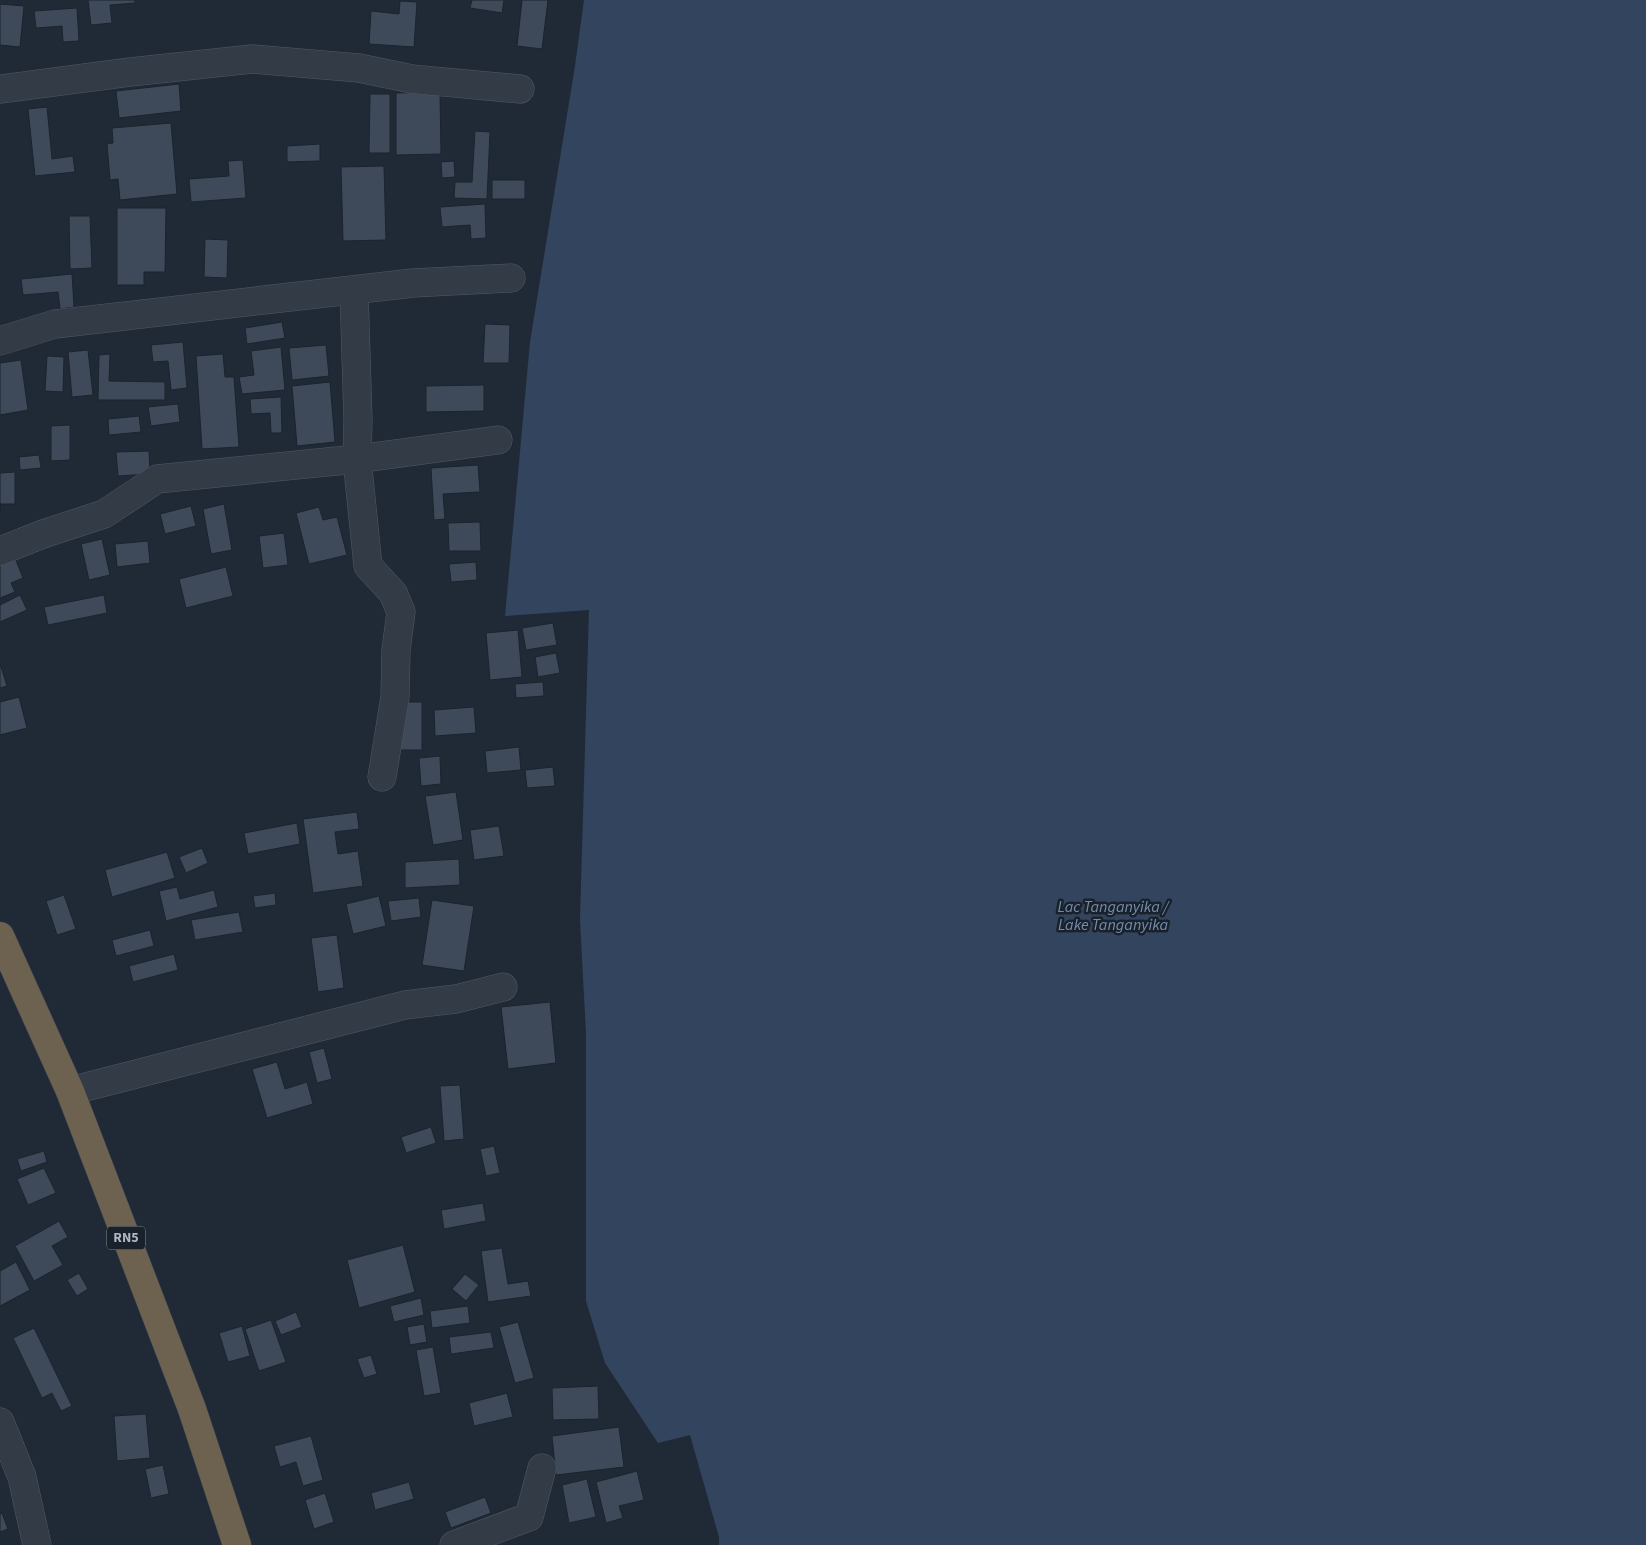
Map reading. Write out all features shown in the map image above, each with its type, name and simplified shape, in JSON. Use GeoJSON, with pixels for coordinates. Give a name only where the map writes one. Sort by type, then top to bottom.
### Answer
{"type":"FeatureCollection","features":[{"type":"Feature","properties":{"kind":"highway","name":"RN5"},"geometry":{"type":"LineString","coordinates":[[0,936],[70,1091],[192,1409],[237,1545]]}},
{"type":"Feature","properties":{"kind":"street"},"geometry":{"type":"LineString","coordinates":[[0,89],[130,72],[252,59],[359,68],[412,80],[520,88]]}},
{"type":"Feature","properties":{"kind":"street"},"geometry":{"type":"LineString","coordinates":[[0,341],[55,324],[413,283],[511,278]]}},
{"type":"Feature","properties":{"kind":"street"},"geometry":{"type":"LineString","coordinates":[[354,291],[358,420],[357,459],[368,566],[393,593],[401,612],[396,650],[395,697],[382,777]]}},
{"type":"Feature","properties":{"kind":"street"},"geometry":{"type":"LineString","coordinates":[[0,551],[43,534],[104,514],[157,479],[357,459],[498,440]]}},
{"type":"Feature","properties":{"kind":"street"},"geometry":{"type":"LineString","coordinates":[[70,1091],[405,1005],[456,999],[503,987]]}},
{"type":"Feature","properties":{"kind":"street"},"geometry":{"type":"LineString","coordinates":[[0,1422],[22,1477],[37,1545]]}},
{"type":"Feature","properties":{"kind":"street"},"geometry":{"type":"LineString","coordinates":[[454,1545],[529,1517],[542,1468]]}},
{"type":"Feature","properties":{"kind":"water","name":"Lac Tanganyika / Lake Tanganyika"},"geometry":{"type":"Polygon","coordinates":[[[584,0],[1646,0],[1646,1545],[719,1545],[719,1537],[690,1435],[658,1443],[605,1363],[586,1301],[586,1033],[580,920],[589,610],[505,616],[530,342],[584,0]]]}},
{"type":"Feature","properties":{"kind":"building"},"geometry":{"type":"Polygon","coordinates":[[[88,0],[135,0],[135,3],[110,5],[112,23],[91,25],[88,0]]]}},
{"type":"Feature","properties":{"kind":"building"},"geometry":{"type":"Polygon","coordinates":[[[472,0],[504,0],[502,13],[470,8],[472,0]]]}},
{"type":"Feature","properties":{"kind":"building"},"geometry":{"type":"Polygon","coordinates":[[[522,0],[548,0],[542,49],[517,46],[522,0]]]}},
{"type":"Feature","properties":{"kind":"building"},"geometry":{"type":"Polygon","coordinates":[[[400,1],[417,2],[414,47],[369,44],[371,11],[399,14],[400,1]]]}},
{"type":"Feature","properties":{"kind":"building"},"geometry":{"type":"Polygon","coordinates":[[[0,4],[24,6],[20,47],[0,45],[0,4]]]}},
{"type":"Feature","properties":{"kind":"building"},"geometry":{"type":"Polygon","coordinates":[[[77,8],[79,41],[63,42],[62,26],[36,28],[34,11],[77,8]]]}},
{"type":"Feature","properties":{"kind":"building"},"geometry":{"type":"Polygon","coordinates":[[[179,84],[181,111],[119,118],[116,91],[179,84]]]}},
{"type":"Feature","properties":{"kind":"building"},"geometry":{"type":"Polygon","coordinates":[[[440,92],[441,154],[396,155],[396,93],[440,92]]]}},
{"type":"Feature","properties":{"kind":"building"},"geometry":{"type":"Polygon","coordinates":[[[370,94],[390,94],[390,153],[369,153],[370,94]]]}},
{"type":"Feature","properties":{"kind":"building"},"geometry":{"type":"Polygon","coordinates":[[[47,107],[52,159],[73,156],[75,172],[35,176],[28,109],[47,107]]]}},
{"type":"Feature","properties":{"kind":"building"},"geometry":{"type":"Polygon","coordinates":[[[171,123],[177,194],[120,200],[118,179],[110,180],[107,144],[113,143],[112,128],[171,123]]]}},
{"type":"Feature","properties":{"kind":"building"},"geometry":{"type":"Polygon","coordinates":[[[475,131],[490,132],[487,199],[454,198],[455,182],[472,182],[475,131]]]}},
{"type":"Feature","properties":{"kind":"building"},"geometry":{"type":"Polygon","coordinates":[[[320,144],[320,161],[287,162],[287,146],[320,144]]]}},
{"type":"Feature","properties":{"kind":"building"},"geometry":{"type":"Polygon","coordinates":[[[243,160],[246,198],[191,202],[189,179],[229,176],[228,161],[243,160]]]}},
{"type":"Feature","properties":{"kind":"building"},"geometry":{"type":"Polygon","coordinates":[[[454,161],[455,177],[442,178],[441,162],[454,161]]]}},
{"type":"Feature","properties":{"kind":"building"},"geometry":{"type":"Polygon","coordinates":[[[384,166],[386,240],[343,241],[341,167],[384,166]]]}},
{"type":"Feature","properties":{"kind":"building"},"geometry":{"type":"Polygon","coordinates":[[[492,180],[525,180],[525,199],[492,199],[492,180]]]}},
{"type":"Feature","properties":{"kind":"building"},"geometry":{"type":"Polygon","coordinates":[[[485,204],[486,238],[471,239],[470,225],[442,227],[440,207],[485,204]]]}},
{"type":"Feature","properties":{"kind":"building"},"geometry":{"type":"Polygon","coordinates":[[[117,208],[166,208],[165,272],[144,272],[144,285],[117,285],[117,208]]]}},
{"type":"Feature","properties":{"kind":"building"},"geometry":{"type":"Polygon","coordinates":[[[69,216],[90,216],[92,268],[70,269],[69,216]]]}},
{"type":"Feature","properties":{"kind":"building"},"geometry":{"type":"Polygon","coordinates":[[[205,239],[228,240],[227,278],[204,277],[205,239]]]}},
{"type":"Feature","properties":{"kind":"building"},"geometry":{"type":"Polygon","coordinates":[[[72,274],[74,307],[60,309],[58,292],[23,295],[21,279],[72,274]]]}},
{"type":"Feature","properties":{"kind":"building"},"geometry":{"type":"Polygon","coordinates":[[[282,322],[285,338],[247,344],[245,328],[282,322]]]}},
{"type":"Feature","properties":{"kind":"building"},"geometry":{"type":"Polygon","coordinates":[[[485,324],[510,325],[509,363],[483,363],[485,324]]]}},
{"type":"Feature","properties":{"kind":"building"},"geometry":{"type":"Polygon","coordinates":[[[183,342],[187,388],[171,390],[168,361],[153,362],[151,345],[183,342]]]}},
{"type":"Feature","properties":{"kind":"building"},"geometry":{"type":"Polygon","coordinates":[[[326,345],[329,376],[292,380],[289,348],[326,345]]]}},
{"type":"Feature","properties":{"kind":"building"},"geometry":{"type":"Polygon","coordinates":[[[281,347],[285,390],[242,394],[239,377],[254,375],[251,351],[281,347]]]}},
{"type":"Feature","properties":{"kind":"building"},"geometry":{"type":"Polygon","coordinates":[[[88,350],[93,395],[72,397],[68,352],[88,350]]]}},
{"type":"Feature","properties":{"kind":"building"},"geometry":{"type":"Polygon","coordinates":[[[110,354],[109,381],[165,382],[165,400],[98,400],[99,355],[110,354]]]}},
{"type":"Feature","properties":{"kind":"building"},"geometry":{"type":"Polygon","coordinates":[[[223,354],[225,377],[234,377],[239,447],[202,449],[196,356],[223,354]]]}},
{"type":"Feature","properties":{"kind":"building"},"geometry":{"type":"Polygon","coordinates":[[[47,356],[64,357],[63,392],[45,391],[47,356]]]}},
{"type":"Feature","properties":{"kind":"building"},"geometry":{"type":"Polygon","coordinates":[[[21,360],[28,410],[0,415],[0,363],[21,360]]]}},
{"type":"Feature","properties":{"kind":"building"},"geometry":{"type":"Polygon","coordinates":[[[330,382],[335,442],[297,446],[292,386],[330,382]]]}},
{"type":"Feature","properties":{"kind":"building"},"geometry":{"type":"Polygon","coordinates":[[[484,385],[484,411],[426,412],[426,386],[484,385]]]}},
{"type":"Feature","properties":{"kind":"building"},"geometry":{"type":"Polygon","coordinates":[[[281,397],[282,433],[271,433],[270,413],[251,414],[250,399],[281,397]]]}},
{"type":"Feature","properties":{"kind":"building"},"geometry":{"type":"Polygon","coordinates":[[[178,404],[180,422],[151,426],[148,407],[178,404]]]}},
{"type":"Feature","properties":{"kind":"building"},"geometry":{"type":"Polygon","coordinates":[[[139,416],[141,432],[109,435],[108,419],[139,416]]]}},
{"type":"Feature","properties":{"kind":"building"},"geometry":{"type":"Polygon","coordinates":[[[70,425],[70,460],[51,461],[51,426],[70,425]]]}},
{"type":"Feature","properties":{"kind":"building"},"geometry":{"type":"Polygon","coordinates":[[[149,451],[150,474],[118,476],[116,452],[149,451]]]}},
{"type":"Feature","properties":{"kind":"building"},"geometry":{"type":"Polygon","coordinates":[[[39,455],[41,468],[20,470],[19,457],[39,455]]]}},
{"type":"Feature","properties":{"kind":"building"},"geometry":{"type":"Polygon","coordinates":[[[478,465],[480,492],[443,494],[445,519],[434,520],[431,468],[478,465]]]}},
{"type":"Feature","properties":{"kind":"building"},"geometry":{"type":"Polygon","coordinates":[[[15,472],[15,504],[0,504],[0,473],[15,472]]]}},
{"type":"Feature","properties":{"kind":"building"},"geometry":{"type":"Polygon","coordinates":[[[224,504],[232,550],[211,554],[203,509],[224,504]]]}},
{"type":"Feature","properties":{"kind":"building"},"geometry":{"type":"Polygon","coordinates":[[[191,506],[196,526],[165,534],[160,514],[191,506]]]}},
{"type":"Feature","properties":{"kind":"building"},"geometry":{"type":"Polygon","coordinates":[[[319,507],[323,520],[337,517],[347,555],[309,564],[296,513],[319,507]]]}},
{"type":"Feature","properties":{"kind":"building"},"geometry":{"type":"Polygon","coordinates":[[[480,522],[481,551],[449,551],[448,523],[480,522]]]}},
{"type":"Feature","properties":{"kind":"building"},"geometry":{"type":"Polygon","coordinates":[[[284,533],[288,565],[263,568],[259,536],[284,533]]]}},
{"type":"Feature","properties":{"kind":"building"},"geometry":{"type":"Polygon","coordinates":[[[102,539],[110,575],[89,580],[81,544],[102,539]]]}},
{"type":"Feature","properties":{"kind":"building"},"geometry":{"type":"Polygon","coordinates":[[[148,541],[150,563],[117,567],[115,544],[148,541]]]}},
{"type":"Feature","properties":{"kind":"building"},"geometry":{"type":"Polygon","coordinates":[[[13,553],[23,578],[11,583],[15,592],[0,598],[0,559],[13,553]]]}},
{"type":"Feature","properties":{"kind":"building"},"geometry":{"type":"Polygon","coordinates":[[[476,562],[477,580],[451,582],[449,564],[476,562]]]}},
{"type":"Feature","properties":{"kind":"building"},"geometry":{"type":"Polygon","coordinates":[[[226,567],[233,596],[186,608],[179,579],[226,567]]]}},
{"type":"Feature","properties":{"kind":"building"},"geometry":{"type":"Polygon","coordinates":[[[20,595],[27,610],[0,622],[0,605],[20,595]]]}},
{"type":"Feature","properties":{"kind":"building"},"geometry":{"type":"Polygon","coordinates":[[[104,595],[107,613],[48,625],[44,607],[104,595]]]}},
{"type":"Feature","properties":{"kind":"building"},"geometry":{"type":"Polygon","coordinates":[[[553,623],[557,645],[526,650],[522,628],[553,623]]]}},
{"type":"Feature","properties":{"kind":"building"},"geometry":{"type":"Polygon","coordinates":[[[518,630],[522,677],[490,680],[486,633],[518,630]]]}},
{"type":"Feature","properties":{"kind":"building"},"geometry":{"type":"Polygon","coordinates":[[[556,653],[560,673],[538,677],[535,657],[556,653]]]}},
{"type":"Feature","properties":{"kind":"building"},"geometry":{"type":"Polygon","coordinates":[[[0,663],[7,686],[0,688],[0,663]]]}},
{"type":"Feature","properties":{"kind":"building"},"geometry":{"type":"Polygon","coordinates":[[[543,682],[544,696],[516,698],[515,684],[543,682]]]}},
{"type":"Feature","properties":{"kind":"building"},"geometry":{"type":"Polygon","coordinates":[[[19,697],[27,728],[0,735],[0,702],[19,697]]]}},
{"type":"Feature","properties":{"kind":"building"},"geometry":{"type":"Polygon","coordinates":[[[400,702],[422,702],[422,750],[400,750],[400,702]]]}},
{"type":"Feature","properties":{"kind":"building"},"geometry":{"type":"Polygon","coordinates":[[[474,707],[476,733],[435,736],[434,710],[474,707]]]}},
{"type":"Feature","properties":{"kind":"building"},"geometry":{"type":"Polygon","coordinates":[[[519,747],[521,770],[487,773],[485,751],[519,747]]]}},
{"type":"Feature","properties":{"kind":"building"},"geometry":{"type":"Polygon","coordinates":[[[440,756],[441,784],[421,786],[419,758],[440,756]]]}},
{"type":"Feature","properties":{"kind":"building"},"geometry":{"type":"Polygon","coordinates":[[[553,767],[555,786],[527,788],[525,770],[553,767]]]}},
{"type":"Feature","properties":{"kind":"building"},"geometry":{"type":"Polygon","coordinates":[[[456,792],[463,840],[433,845],[425,796],[456,792]]]}},
{"type":"Feature","properties":{"kind":"building"},"geometry":{"type":"Polygon","coordinates":[[[357,812],[359,829],[335,832],[338,854],[358,851],[363,886],[313,893],[303,819],[357,812]]]}},
{"type":"Feature","properties":{"kind":"building"},"geometry":{"type":"Polygon","coordinates":[[[297,823],[300,844],[248,854],[244,833],[297,823]]]}},
{"type":"Feature","properties":{"kind":"building"},"geometry":{"type":"Polygon","coordinates":[[[499,826],[504,856],[474,860],[470,830],[499,826]]]}},
{"type":"Feature","properties":{"kind":"building"},"geometry":{"type":"Polygon","coordinates":[[[202,848],[208,863],[186,873],[179,857],[202,848]]]}},
{"type":"Feature","properties":{"kind":"building"},"geometry":{"type":"Polygon","coordinates":[[[167,852],[175,878],[112,897],[105,870],[167,852]]]}},
{"type":"Feature","properties":{"kind":"building"},"geometry":{"type":"Polygon","coordinates":[[[459,859],[460,885],[405,888],[405,862],[459,859]]]}},
{"type":"Feature","properties":{"kind":"building"},"geometry":{"type":"Polygon","coordinates":[[[177,887],[180,899],[214,890],[218,907],[166,921],[159,891],[177,887]]]}},
{"type":"Feature","properties":{"kind":"building"},"geometry":{"type":"Polygon","coordinates":[[[275,893],[276,905],[255,908],[253,896],[275,893]]]}},
{"type":"Feature","properties":{"kind":"building"},"geometry":{"type":"Polygon","coordinates":[[[64,895],[76,929],[57,935],[46,901],[64,895]]]}},
{"type":"Feature","properties":{"kind":"building"},"geometry":{"type":"Polygon","coordinates":[[[379,896],[386,926],[353,934],[346,904],[379,896]]]}},
{"type":"Feature","properties":{"kind":"building"},"geometry":{"type":"Polygon","coordinates":[[[419,898],[421,917],[391,921],[388,901],[419,898]]]}},
{"type":"Feature","properties":{"kind":"building"},"geometry":{"type":"Polygon","coordinates":[[[432,900],[474,906],[464,971],[422,965],[432,900]]]}},
{"type":"Feature","properties":{"kind":"building"},"geometry":{"type":"Polygon","coordinates":[[[239,912],[243,932],[195,940],[191,920],[239,912]]]}},
{"type":"Feature","properties":{"kind":"building"},"geometry":{"type":"Polygon","coordinates":[[[150,930],[154,946],[116,956],[112,940],[150,930]]]}},
{"type":"Feature","properties":{"kind":"building"},"geometry":{"type":"Polygon","coordinates":[[[337,935],[344,988],[318,992],[311,938],[337,935]]]}},
{"type":"Feature","properties":{"kind":"building"},"geometry":{"type":"Polygon","coordinates":[[[174,954],[178,970],[133,982],[129,966],[174,954]]]}},
{"type":"Feature","properties":{"kind":"building"},"geometry":{"type":"Polygon","coordinates":[[[550,1002],[556,1063],[508,1069],[501,1007],[550,1002]]]}},
{"type":"Feature","properties":{"kind":"building"},"geometry":{"type":"Polygon","coordinates":[[[324,1048],[332,1079],[317,1083],[309,1052],[324,1048]]]}},
{"type":"Feature","properties":{"kind":"building"},"geometry":{"type":"Polygon","coordinates":[[[277,1062],[285,1089],[307,1082],[313,1104],[267,1118],[252,1069],[277,1062]]]}},
{"type":"Feature","properties":{"kind":"building"},"geometry":{"type":"Polygon","coordinates":[[[460,1085],[464,1139],[444,1141],[440,1086],[460,1085]]]}},
{"type":"Feature","properties":{"kind":"building"},"geometry":{"type":"Polygon","coordinates":[[[431,1127],[436,1143],[406,1153],[401,1137],[431,1127]]]}},
{"type":"Feature","properties":{"kind":"building"},"geometry":{"type":"Polygon","coordinates":[[[494,1146],[500,1173],[486,1176],[480,1149],[494,1146]]]}},
{"type":"Feature","properties":{"kind":"building"},"geometry":{"type":"Polygon","coordinates":[[[44,1151],[47,1162],[21,1171],[17,1159],[44,1151]]]}},
{"type":"Feature","properties":{"kind":"building"},"geometry":{"type":"Polygon","coordinates":[[[44,1168],[56,1193],[28,1205],[17,1179],[44,1168]]]}},
{"type":"Feature","properties":{"kind":"building"},"geometry":{"type":"Polygon","coordinates":[[[483,1203],[486,1221],[444,1229],[441,1210],[483,1203]]]}},
{"type":"Feature","properties":{"kind":"building"},"geometry":{"type":"Polygon","coordinates":[[[59,1221],[68,1237],[52,1246],[63,1265],[34,1281],[15,1246],[59,1221]]]}},
{"type":"Feature","properties":{"kind":"building"},"geometry":{"type":"Polygon","coordinates":[[[403,1245],[415,1292],[359,1308],[347,1260],[403,1245]]]}},
{"type":"Feature","properties":{"kind":"building"},"geometry":{"type":"Polygon","coordinates":[[[502,1248],[508,1284],[528,1281],[531,1296],[488,1302],[481,1251],[502,1248]]]}},
{"type":"Feature","properties":{"kind":"building"},"geometry":{"type":"Polygon","coordinates":[[[16,1262],[30,1290],[0,1306],[0,1271],[16,1262]]]}},
{"type":"Feature","properties":{"kind":"building"},"geometry":{"type":"Polygon","coordinates":[[[79,1273],[88,1289],[77,1296],[67,1280],[79,1273]]]}},
{"type":"Feature","properties":{"kind":"building"},"geometry":{"type":"Polygon","coordinates":[[[465,1274],[479,1285],[466,1301],[452,1289],[465,1274]]]}},
{"type":"Feature","properties":{"kind":"building"},"geometry":{"type":"Polygon","coordinates":[[[421,1298],[424,1315],[394,1322],[390,1306],[421,1298]]]}},
{"type":"Feature","properties":{"kind":"building"},"geometry":{"type":"Polygon","coordinates":[[[468,1306],[470,1323],[432,1328],[430,1311],[468,1306]]]}},
{"type":"Feature","properties":{"kind":"building"},"geometry":{"type":"Polygon","coordinates":[[[296,1312],[302,1327],[281,1335],[275,1321],[296,1312]]]}},
{"type":"Feature","properties":{"kind":"building"},"geometry":{"type":"Polygon","coordinates":[[[271,1320],[286,1362],[259,1371],[245,1329],[271,1320]]]}},
{"type":"Feature","properties":{"kind":"building"},"geometry":{"type":"Polygon","coordinates":[[[518,1322],[534,1378],[515,1383],[499,1327],[518,1322]]]}},
{"type":"Feature","properties":{"kind":"building"},"geometry":{"type":"Polygon","coordinates":[[[424,1324],[427,1342],[410,1345],[407,1327],[424,1324]]]}},
{"type":"Feature","properties":{"kind":"building"},"geometry":{"type":"Polygon","coordinates":[[[242,1326],[250,1356],[228,1362],[219,1333],[242,1326]]]}},
{"type":"Feature","properties":{"kind":"building"},"geometry":{"type":"Polygon","coordinates":[[[34,1328],[72,1406],[61,1411],[52,1393],[42,1398],[13,1338],[34,1328]]]}},
{"type":"Feature","properties":{"kind":"building"},"geometry":{"type":"Polygon","coordinates":[[[491,1332],[494,1348],[451,1354],[449,1337],[491,1332]]]}},
{"type":"Feature","properties":{"kind":"building"},"geometry":{"type":"Polygon","coordinates":[[[433,1347],[441,1393],[424,1396],[416,1350],[433,1347]]]}},
{"type":"Feature","properties":{"kind":"building"},"geometry":{"type":"Polygon","coordinates":[[[371,1355],[377,1374],[364,1378],[357,1359],[371,1355]]]}},
{"type":"Feature","properties":{"kind":"building"},"geometry":{"type":"Polygon","coordinates":[[[598,1386],[599,1419],[553,1420],[552,1388],[598,1386]]]}},
{"type":"Feature","properties":{"kind":"building"},"geometry":{"type":"Polygon","coordinates":[[[507,1393],[513,1417],[474,1426],[469,1403],[507,1393]]]}},
{"type":"Feature","properties":{"kind":"building"},"geometry":{"type":"Polygon","coordinates":[[[146,1414],[150,1458],[117,1461],[114,1416],[146,1414]]]}},
{"type":"Feature","properties":{"kind":"building"},"geometry":{"type":"Polygon","coordinates":[[[619,1427],[624,1467],[556,1475],[552,1436],[619,1427]]]}},
{"type":"Feature","properties":{"kind":"building"},"geometry":{"type":"Polygon","coordinates":[[[311,1436],[323,1480],[303,1486],[296,1462],[280,1467],[274,1446],[311,1436]]]}},
{"type":"Feature","properties":{"kind":"building"},"geometry":{"type":"Polygon","coordinates":[[[163,1465],[169,1494],[151,1498],[145,1469],[163,1465]]]}},
{"type":"Feature","properties":{"kind":"building"},"geometry":{"type":"Polygon","coordinates":[[[637,1471],[644,1500],[619,1506],[623,1518],[606,1523],[596,1482],[637,1471]]]}},
{"type":"Feature","properties":{"kind":"building"},"geometry":{"type":"Polygon","coordinates":[[[587,1479],[596,1517],[569,1523],[562,1485],[587,1479]]]}},
{"type":"Feature","properties":{"kind":"building"},"geometry":{"type":"Polygon","coordinates":[[[409,1482],[414,1499],[375,1510],[371,1493],[409,1482]]]}},
{"type":"Feature","properties":{"kind":"building"},"geometry":{"type":"Polygon","coordinates":[[[325,1493],[334,1522],[314,1529],[305,1500],[325,1493]]]}},
{"type":"Feature","properties":{"kind":"building"},"geometry":{"type":"Polygon","coordinates":[[[485,1497],[491,1513],[451,1528],[445,1512],[485,1497]]]}},
{"type":"Feature","properties":{"kind":"building"},"geometry":{"type":"Polygon","coordinates":[[[2,1513],[8,1529],[0,1532],[0,1514],[2,1513]]]}}]}
